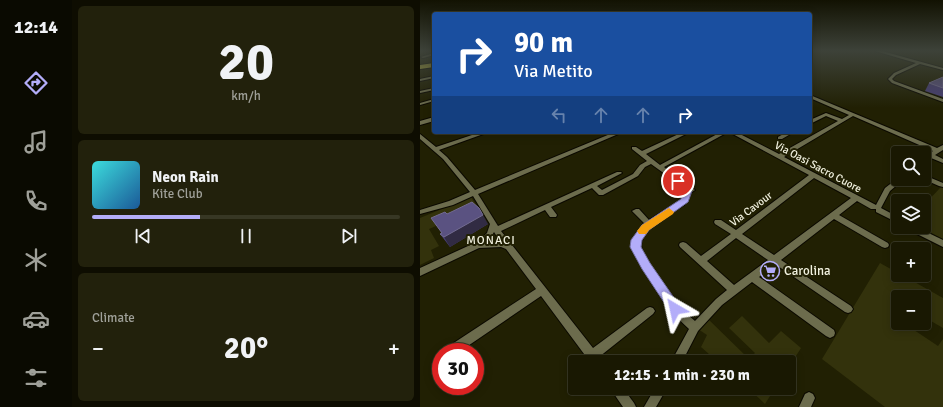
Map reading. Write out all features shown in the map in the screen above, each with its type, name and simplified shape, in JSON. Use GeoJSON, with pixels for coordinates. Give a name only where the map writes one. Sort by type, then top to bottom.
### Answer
{"type":"FeatureCollection","features":[{"type":"Feature","properties":{"kind":"street"},"geometry":{"type":"LineString","coordinates":[[903,70],[895,74],[890,79],[893,82],[943,101]]}},
{"type":"Feature","properties":{"kind":"street"},"geometry":{"type":"LineString","coordinates":[[420,80],[432,77]]}},
{"type":"Feature","properties":{"kind":"street"},"geometry":{"type":"LineString","coordinates":[[420,92],[432,89]]}},
{"type":"Feature","properties":{"kind":"street"},"geometry":{"type":"LineString","coordinates":[[812,97],[936,150]]}},
{"type":"Feature","properties":{"kind":"street"},"geometry":{"type":"LineString","coordinates":[[420,104],[432,101]]}},
{"type":"Feature","properties":{"kind":"street"},"geometry":{"type":"LineString","coordinates":[[812,121],[826,114],[842,120]]}},
{"type":"Feature","properties":{"kind":"street"},"geometry":{"type":"LineString","coordinates":[[779,157],[852,114]]}},
{"type":"Feature","properties":{"kind":"street"},"geometry":{"type":"LineString","coordinates":[[420,123],[432,120]]}},
{"type":"Feature","properties":{"kind":"street"},"geometry":{"type":"LineString","coordinates":[[436,149],[480,134]]}},
{"type":"Feature","properties":{"kind":"street"},"geometry":{"type":"LineString","coordinates":[[420,212],[434,209],[615,134]]}},
{"type":"Feature","properties":{"kind":"street"},"geometry":{"type":"LineString","coordinates":[[642,154],[683,134]]}},
{"type":"Feature","properties":{"kind":"street"},"geometry":{"type":"LineString","coordinates":[[660,167],[721,134]]}},
{"type":"Feature","properties":{"kind":"street","name":"Via Oasi Sacro Cuore"},"geometry":{"type":"LineString","coordinates":[[736,134],[891,216]]}},
{"type":"Feature","properties":{"kind":"street"},"geometry":{"type":"LineString","coordinates":[[748,134],[750,142]]}},
{"type":"Feature","properties":{"kind":"street"},"geometry":{"type":"LineString","coordinates":[[780,138],[787,134]]}},
{"type":"Feature","properties":{"kind":"street"},"geometry":{"type":"LineString","coordinates":[[420,136],[445,158],[474,193],[496,230],[592,355]]}},
{"type":"Feature","properties":{"kind":"street"},"geometry":{"type":"LineString","coordinates":[[931,154],[943,147]]}},
{"type":"Feature","properties":{"kind":"street"},"geometry":{"type":"LineString","coordinates":[[634,148],[690,191],[682,203],[645,227],[637,240],[636,247],[638,253],[682,318],[695,328]]}},
{"type":"Feature","properties":{"kind":"street"},"geometry":{"type":"LineString","coordinates":[[931,155],[943,161]]}},
{"type":"Feature","properties":{"kind":"street"},"geometry":{"type":"LineString","coordinates":[[593,185],[601,193],[636,175],[642,166],[651,161]]}},
{"type":"Feature","properties":{"kind":"street"},"geometry":{"type":"LineString","coordinates":[[483,243],[492,231],[619,173]]}},
{"type":"Feature","properties":{"kind":"street","name":"Via Cavour"},"geometry":{"type":"LineString","coordinates":[[701,261],[814,175]]}},
{"type":"Feature","properties":{"kind":"street"},"geometry":{"type":"LineString","coordinates":[[931,180],[941,185]]}},
{"type":"Feature","properties":{"kind":"street"},"geometry":{"type":"LineString","coordinates":[[877,208],[887,190],[892,186]]}},
{"type":"Feature","properties":{"kind":"street"},"geometry":{"type":"LineString","coordinates":[[680,355],[695,328],[719,302],[856,198]]}},
{"type":"Feature","properties":{"kind":"street"},"geometry":{"type":"LineString","coordinates":[[547,207],[553,215]]}},
{"type":"Feature","properties":{"kind":"street"},"geometry":{"type":"LineString","coordinates":[[636,211],[649,224]]}},
{"type":"Feature","properties":{"kind":"street"},"geometry":{"type":"LineString","coordinates":[[833,215],[885,245]]}},
{"type":"Feature","properties":{"kind":"street"},"geometry":{"type":"LineString","coordinates":[[718,222],[848,309]]}},
{"type":"Feature","properties":{"kind":"street"},"geometry":{"type":"LineString","coordinates":[[420,272],[483,243],[495,240],[496,230]]}},
{"type":"Feature","properties":{"kind":"street"},"geometry":{"type":"LineString","coordinates":[[924,234],[943,244]]}},
{"type":"Feature","properties":{"kind":"street"},"geometry":{"type":"LineString","coordinates":[[483,243],[501,244],[509,247]]}},
{"type":"Feature","properties":{"kind":"street"},"geometry":{"type":"LineString","coordinates":[[682,245],[734,291]]}},
{"type":"Feature","properties":{"kind":"street"},"geometry":{"type":"LineString","coordinates":[[752,277],[830,333]]}},
{"type":"Feature","properties":{"kind":"street"},"geometry":{"type":"LineString","coordinates":[[464,343],[543,290]]}},
{"type":"Feature","properties":{"kind":"street"},"geometry":{"type":"LineString","coordinates":[[600,355],[650,311]]}},
{"type":"Feature","properties":{"kind":"street"},"geometry":{"type":"LineString","coordinates":[[621,395],[630,407]]}},
{"type":"Feature","properties":{"kind":"street"},"geometry":{"type":"LineString","coordinates":[[650,407],[657,395]]}},
{"type":"Feature","properties":{"kind":"shaded area"},"geometry":{"type":"Polygon","coordinates":[[[941,187],[943,188],[943,239],[931,233],[931,198],[941,187]]]}},
{"type":"Feature","properties":{"kind":"shaded area"},"geometry":{"type":"Polygon","coordinates":[[[471,197],[478,208],[429,229],[439,246],[431,250],[434,258],[420,265],[420,218],[471,197]]]}},
{"type":"Feature","properties":{"kind":"shaded area"},"geometry":{"type":"Polygon","coordinates":[[[880,263],[891,269],[891,282],[914,282],[929,290],[891,290],[891,330],[914,330],[938,346],[943,339],[943,407],[885,407],[822,359],[880,263]]]}},
{"type":"Feature","properties":{"kind":"shaded area"},"geometry":{"type":"Polygon","coordinates":[[[931,291],[943,298],[943,328],[931,321],[931,291]]]}},
{"type":"Feature","properties":{"kind":"shaded area"},"geometry":{"type":"Polygon","coordinates":[[[742,316],[769,343],[781,331],[801,348],[796,356],[753,355],[755,353],[729,328],[742,316]]]}},
{"type":"Feature","properties":{"kind":"shaded area"},"geometry":{"type":"Polygon","coordinates":[[[707,318],[745,355],[710,355],[701,347],[707,335],[698,329],[707,318]]]}},
{"type":"Feature","properties":{"kind":"shaded area"},"geometry":{"type":"Polygon","coordinates":[[[755,395],[771,395],[765,404],[755,395]]]}},
{"type":"Feature","properties":{"kind":"building"},"geometry":{"type":"Polygon","coordinates":[[[943,77],[943,88],[929,83],[943,77]]]}},
{"type":"Feature","properties":{"kind":"building"},"geometry":{"type":"Polygon","coordinates":[[[472,202],[479,208],[483,215],[444,237],[440,234],[442,233],[431,218],[445,212],[447,214],[472,202]]]}},
{"type":"Feature","properties":{"kind":"slow traffic"},"geometry":{"type":"LineString","coordinates":[[642,231],[645,227],[669,212]]}},
{"type":"Feature","properties":{"kind":"place","name":"Carolina"},"geometry":{"type":"Point","coordinates":[770,271]}},
{"type":"Feature","properties":{"kind":"district","name":"MONACI"},"geometry":{"type":"Point","coordinates":[491,240]}},
{"type":"Feature","properties":{"kind":"route"},"geometry":{"type":"LineString","coordinates":[[675,309],[646,266],[636,247],[637,240],[645,227],[682,203],[684,200],[688,191],[678,181]]}}]}
